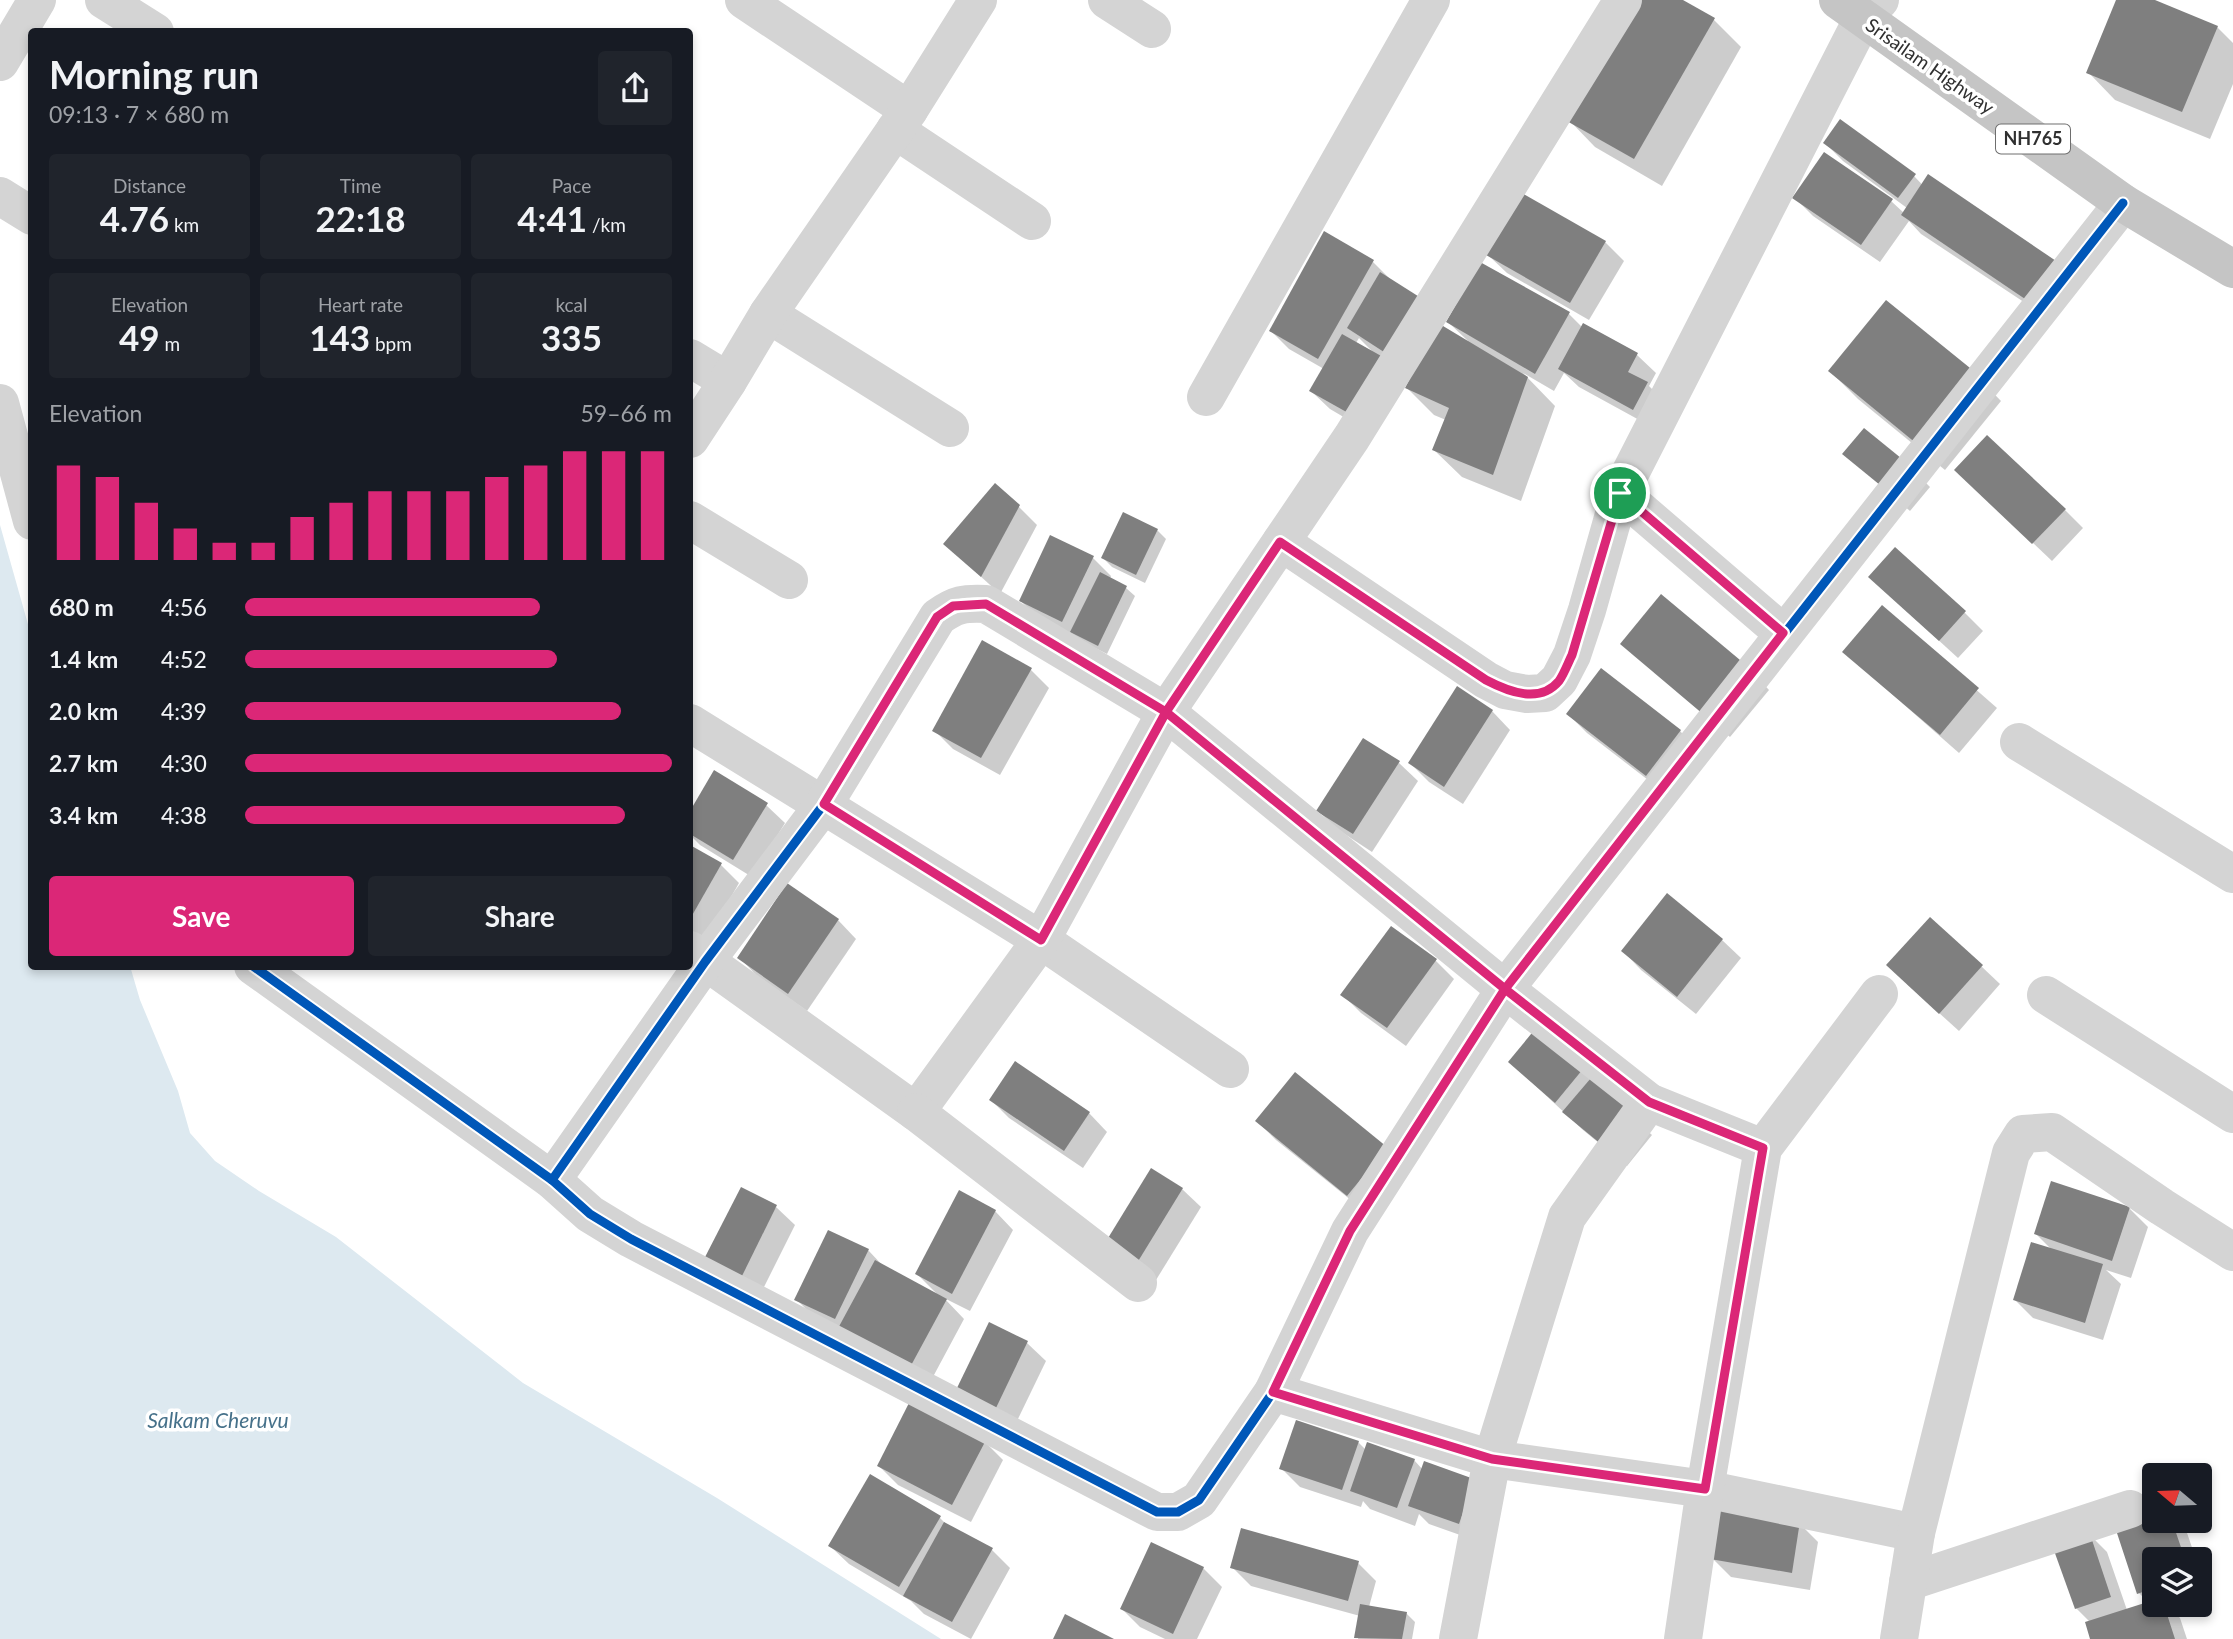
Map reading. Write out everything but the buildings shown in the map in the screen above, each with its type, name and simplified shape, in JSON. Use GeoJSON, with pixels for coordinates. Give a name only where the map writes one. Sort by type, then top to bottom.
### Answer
{"type":"FeatureCollection","features":[{"type":"Feature","properties":{"kind":"highway","name":"Srisailam Highway"},"geometry":{"type":"LineString","coordinates":[[1861,6],[2123,203],[2233,270]]}},
{"type":"Feature","properties":{"kind":"street"},"geometry":{"type":"LineString","coordinates":[[0,62],[37,0]]}},
{"type":"Feature","properties":{"kind":"street"},"geometry":{"type":"LineString","coordinates":[[104,0],[149,28]]}},
{"type":"Feature","properties":{"kind":"street"},"geometry":{"type":"LineString","coordinates":[[744,0],[1032,221]]}},
{"type":"Feature","properties":{"kind":"street"},"geometry":{"type":"LineString","coordinates":[[693,434],[768,314],[902,120],[978,0]]}},
{"type":"Feature","properties":{"kind":"street"},"geometry":{"type":"LineString","coordinates":[[1107,0],[1152,29]]}},
{"type":"Feature","properties":{"kind":"street"},"geometry":{"type":"LineString","coordinates":[[1206,397],[1431,0]]}},
{"type":"Feature","properties":{"kind":"street"},"geometry":{"type":"LineString","coordinates":[[916,1112],[1041,940],[1166,712],[1352,436],[1623,0]]}},
{"type":"Feature","properties":{"kind":"street"},"geometry":{"type":"LineString","coordinates":[[1280,542],[1486,680],[1505,690],[1527,694],[1545,693],[1559,680],[1572,655],[1620,493],[1861,6]]}},
{"type":"Feature","properties":{"kind":"street"},"geometry":{"type":"LineString","coordinates":[[0,196],[28,213]]}},
{"type":"Feature","properties":{"kind":"street"},"geometry":{"type":"LineString","coordinates":[[259,970],[552,1180],[590,1214],[631,1239],[1157,1512],[1178,1512],[1199,1500],[1273,1392],[1350,1231],[1505,989],[2123,203]]}},
{"type":"Feature","properties":{"kind":"street"},"geometry":{"type":"LineString","coordinates":[[768,314],[950,428]]}},
{"type":"Feature","properties":{"kind":"street"},"geometry":{"type":"LineString","coordinates":[[693,360],[728,381]]}},
{"type":"Feature","properties":{"kind":"street"},"geometry":{"type":"LineString","coordinates":[[0,403],[28,506]]}},
{"type":"Feature","properties":{"kind":"street"},"geometry":{"type":"LineString","coordinates":[[1620,493],[1783,633]]}},
{"type":"Feature","properties":{"kind":"street"},"geometry":{"type":"LineString","coordinates":[[693,522],[789,580]]}},
{"type":"Feature","properties":{"kind":"street"},"geometry":{"type":"LineString","coordinates":[[1138,1283],[916,1112],[697,956],[824,804],[937,617],[953,606],[986,604],[1166,712],[1505,989],[1649,1102],[1763,1148]]}},
{"type":"Feature","properties":{"kind":"street"},"geometry":{"type":"LineString","coordinates":[[693,725],[1041,940],[1230,1069]]}},
{"type":"Feature","properties":{"kind":"street"},"geometry":{"type":"LineString","coordinates":[[2019,742],[2233,874]]}},
{"type":"Feature","properties":{"kind":"street"},"geometry":{"type":"LineString","coordinates":[[552,1180],[688,970]]}},
{"type":"Feature","properties":{"kind":"street"},"geometry":{"type":"LineString","coordinates":[[1683,1639],[1705,1489],[1763,1148],[1879,994]]}},
{"type":"Feature","properties":{"kind":"street"},"geometry":{"type":"LineString","coordinates":[[2046,995],[2233,1114]]}},
{"type":"Feature","properties":{"kind":"street"},"geometry":{"type":"LineString","coordinates":[[1458,1639],[1492,1459],[1567,1217],[1649,1102]]}},
{"type":"Feature","properties":{"kind":"street"},"geometry":{"type":"LineString","coordinates":[[1899,1639],[1916,1533],[2011,1153],[2023,1134],[2052,1132],[2162,1208],[2233,1252]]}},
{"type":"Feature","properties":{"kind":"street"},"geometry":{"type":"LineString","coordinates":[[1273,1392],[1492,1459],[1705,1489],[1916,1533]]}},
{"type":"Feature","properties":{"kind":"street"},"geometry":{"type":"LineString","coordinates":[[1908,1582],[2130,1509]]}},
{"type":"Feature","properties":{"kind":"water","name":"Salkam Cheruvu"},"geometry":{"type":"Polygon","coordinates":[[[0,525],[28,624],[28,970],[131,970],[140,1000],[178,1091],[190,1133],[215,1161],[336,1237],[523,1383],[717,1498],[941,1639],[0,1639],[0,525]]]}},
{"type":"Feature","properties":{"kind":"cycle path"},"geometry":{"type":"LineString","coordinates":[[259,970],[552,1180],[590,1214],[631,1239],[1157,1512],[1178,1512],[1199,1500],[1273,1392],[1350,1231],[1505,989],[2123,203]]}},
{"type":"Feature","properties":{"kind":"cycle path"},"geometry":{"type":"LineString","coordinates":[[552,1180],[705,962],[824,804],[938,617],[960,605],[972,604],[986,604],[1166,712],[1505,989],[1649,1102],[1763,1148]]}},
{"type":"Feature","properties":{"kind":"route"},"geometry":{"type":"LineString","coordinates":[[1620,493],[1572,655],[1559,680],[1545,693],[1527,694],[1505,690],[1486,680],[1280,542],[1166,712],[1041,940],[824,804],[937,617],[953,606],[986,604],[1166,712],[1505,989],[1350,1231],[1273,1392],[1492,1459],[1705,1489],[1763,1148],[1649,1102],[1505,989],[1783,633],[1620,493]]}}]}
